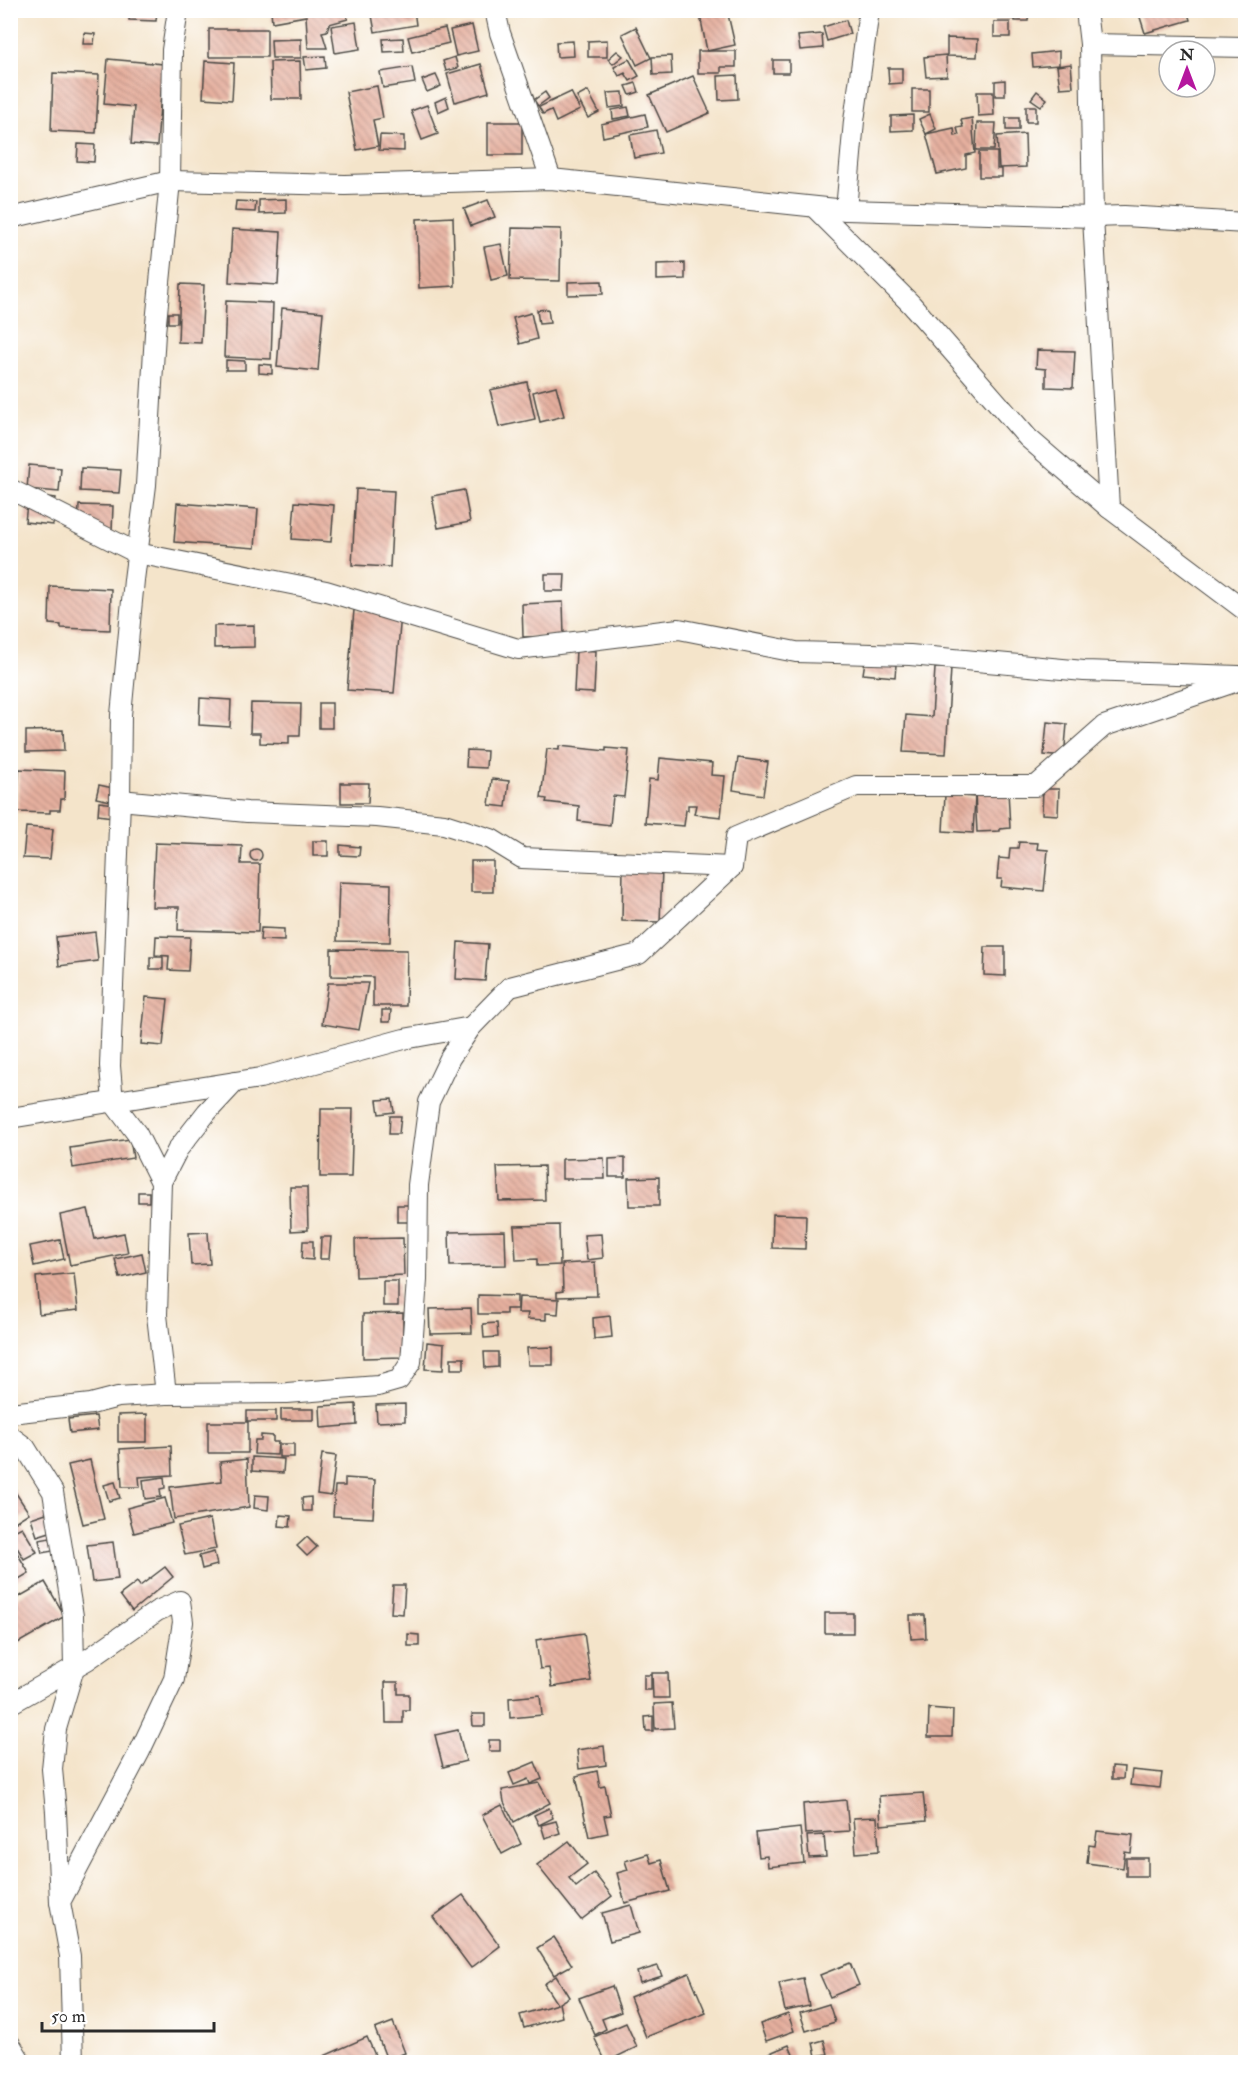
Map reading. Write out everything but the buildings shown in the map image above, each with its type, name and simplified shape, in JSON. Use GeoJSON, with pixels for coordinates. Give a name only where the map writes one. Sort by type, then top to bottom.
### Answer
{"type":"FeatureCollection","features":[{"type":"Feature","properties":{"kind":"street"},"geometry":{"type":"LineString","coordinates":[[161,1182],[137,1134],[113,1102],[110,1065],[121,715],[146,485],[155,333],[170,181],[172,50],[178,10]]}},
{"type":"Feature","properties":{"kind":"street"},"geometry":{"type":"LineString","coordinates":[[495,10],[500,33],[551,179]]}},
{"type":"Feature","properties":{"kind":"street"},"geometry":{"type":"LineString","coordinates":[[846,210],[854,121],[869,10]]}},
{"type":"Feature","properties":{"kind":"street"},"geometry":{"type":"LineString","coordinates":[[1086,10],[1090,44],[1093,217],[1109,508]]}},
{"type":"Feature","properties":{"kind":"street"},"geometry":{"type":"LineString","coordinates":[[1090,44],[1245,47]]}},
{"type":"Feature","properties":{"kind":"street"},"geometry":{"type":"LineString","coordinates":[[10,218],[170,181],[345,185],[551,179],[846,210],[1125,216],[1245,223]]}},
{"type":"Feature","properties":{"kind":"street"},"geometry":{"type":"LineString","coordinates":[[815,208],[911,304],[1028,438],[1109,508],[1245,611]]}},
{"type":"Feature","properties":{"kind":"street"},"geometry":{"type":"LineString","coordinates":[[10,489],[137,553],[326,591],[518,649],[679,629],[796,652],[910,655],[1084,671],[1245,677]]}},
{"type":"Feature","properties":{"kind":"street"},"geometry":{"type":"LineString","coordinates":[[10,1413],[91,1404],[118,1397],[166,1394],[287,1393],[378,1386],[399,1380],[411,1362],[417,1280],[418,1185],[429,1102],[450,1058],[471,1028],[510,987],[639,954],[732,867],[736,837],[856,786],[1036,786],[1104,726],[1245,677]]}},
{"type":"Feature","properties":{"kind":"street"},"geometry":{"type":"LineString","coordinates":[[120,800],[247,812],[377,817],[444,824],[490,839],[522,858],[732,867]]}},
{"type":"Feature","properties":{"kind":"street"},"geometry":{"type":"LineString","coordinates":[[10,1118],[260,1078],[404,1039],[471,1028]]}},
{"type":"Feature","properties":{"kind":"street"},"geometry":{"type":"LineString","coordinates":[[166,1394],[157,1315],[161,1182],[178,1149],[207,1112],[235,1082]]}},
{"type":"Feature","properties":{"kind":"street"},"geometry":{"type":"LineString","coordinates":[[10,1436],[25,1447],[53,1492],[73,1616],[74,1668],[56,1729],[52,1769],[60,1902],[70,1956],[73,2062]]}},
{"type":"Feature","properties":{"kind":"street"},"geometry":{"type":"LineString","coordinates":[[10,1704],[74,1668],[157,1611],[180,1601],[183,1622],[174,1679],[130,1772],[60,1902]]}},
{"type":"Feature","properties":{"kind":"street"},"geometry":{"type":"LineString","coordinates":[[10,2044],[21,2062]]}}]}
